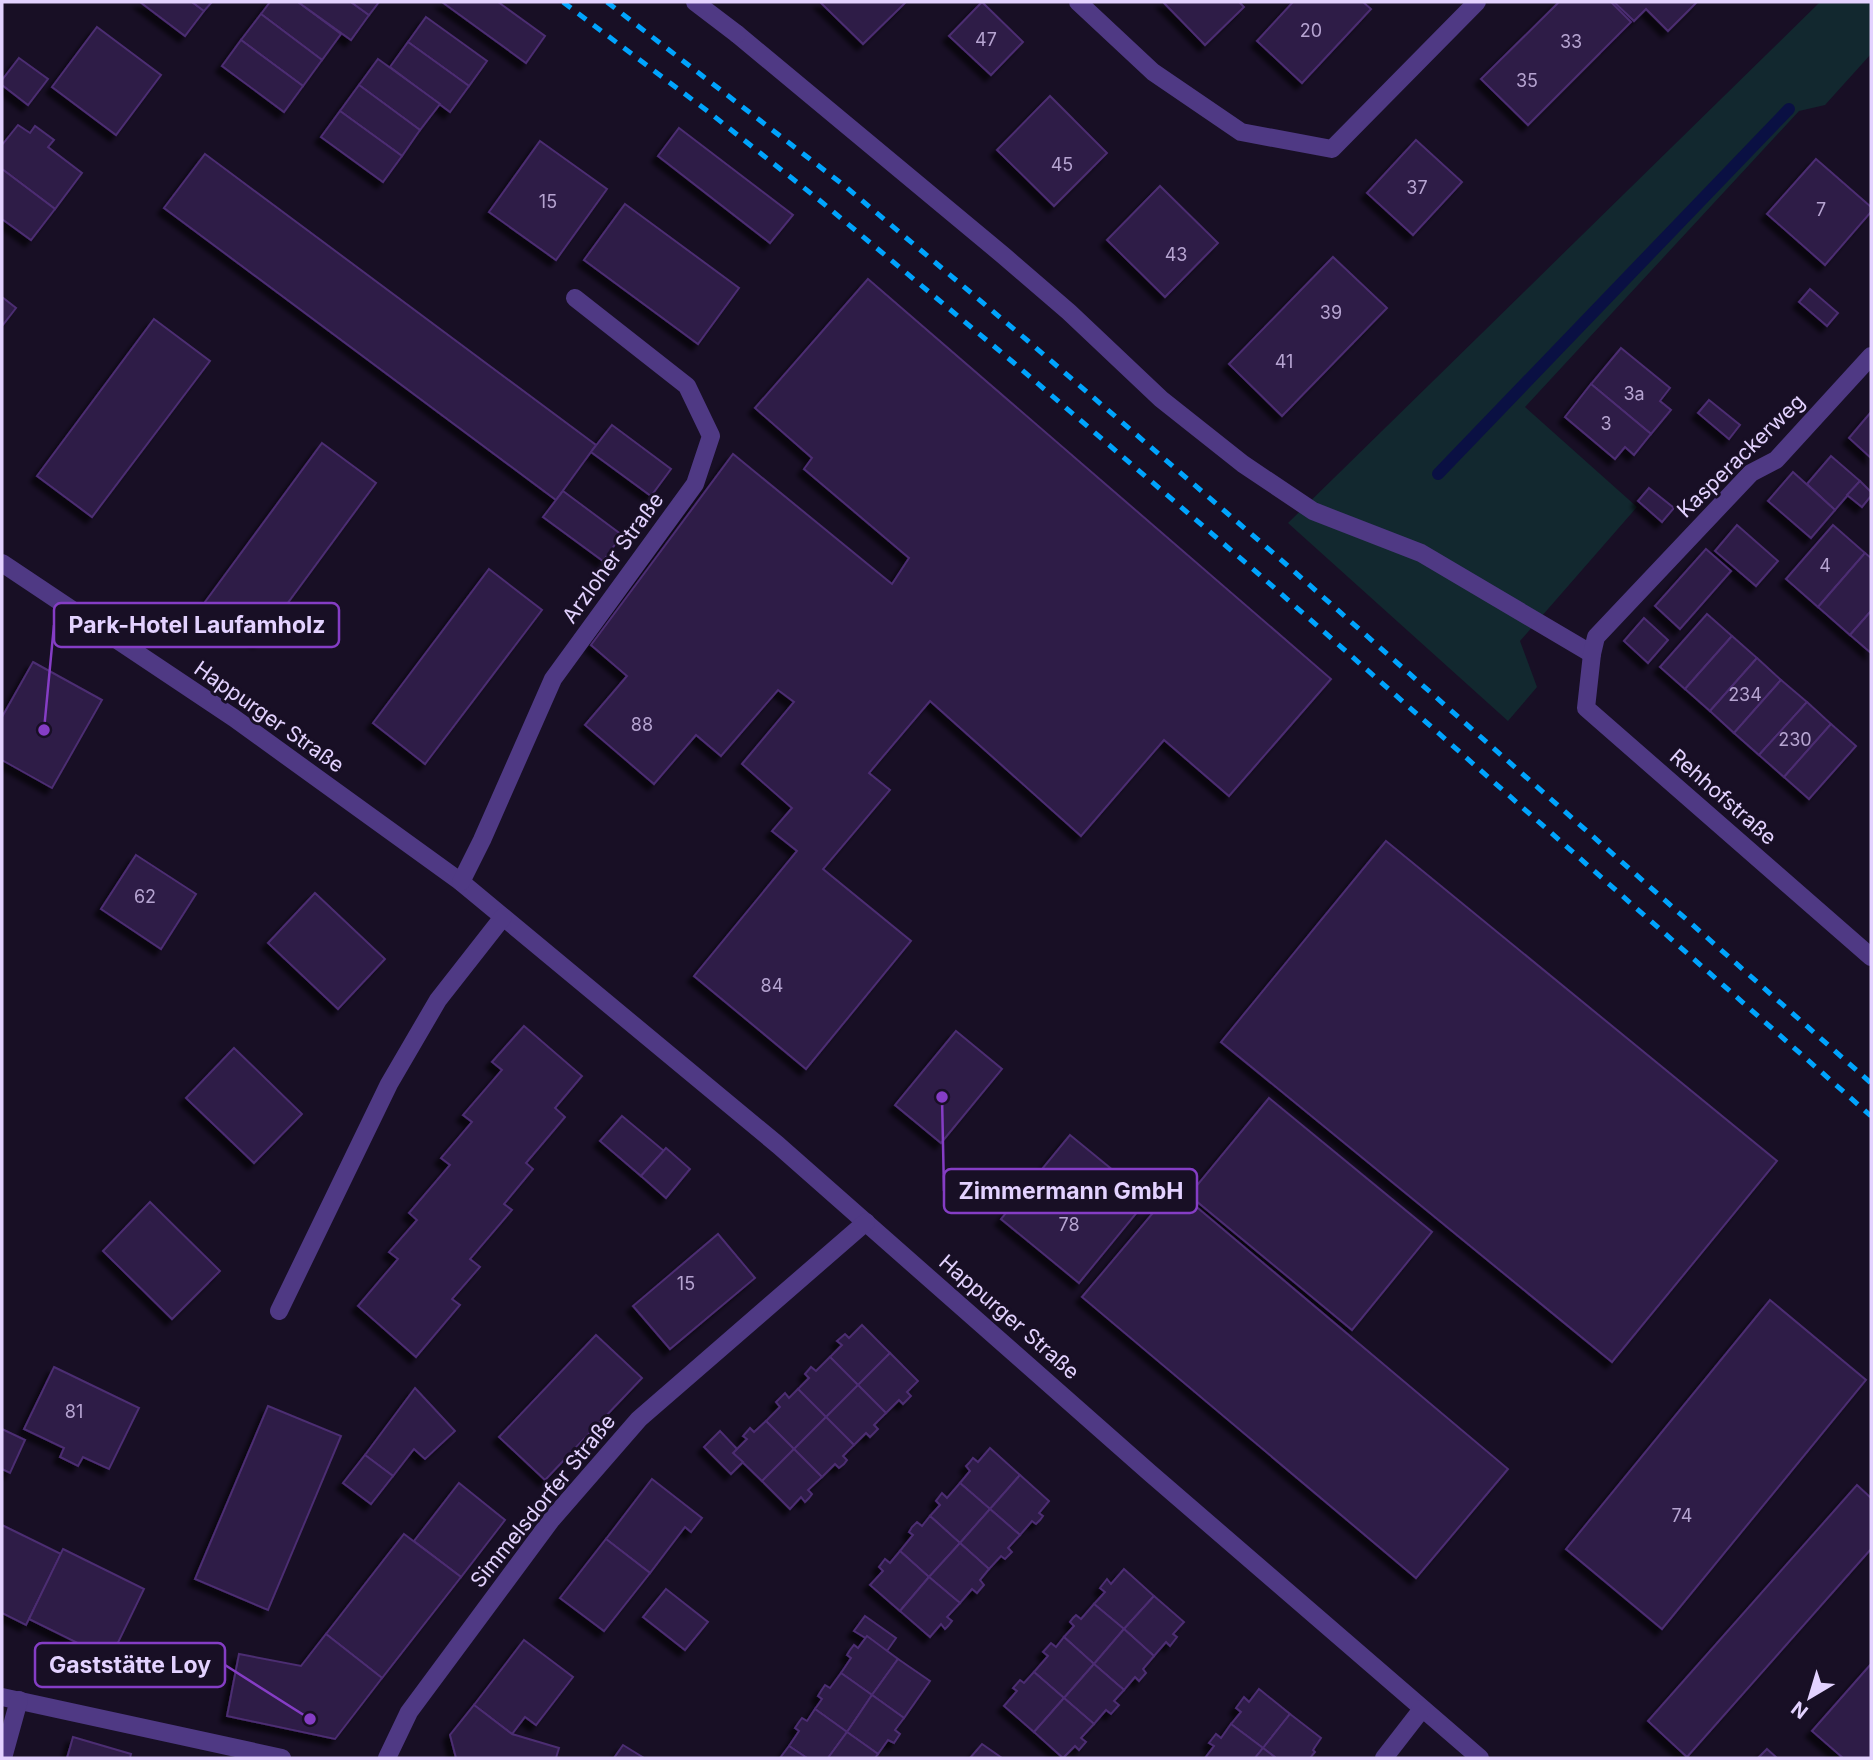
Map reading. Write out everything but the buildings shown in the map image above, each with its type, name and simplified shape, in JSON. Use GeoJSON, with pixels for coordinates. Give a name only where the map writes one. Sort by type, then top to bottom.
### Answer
{"type":"FeatureCollection","features":[{"type":"Feature","properties":{"kind":"street"},"geometry":{"type":"LineString","coordinates":[[695,2],[1004,256],[1069,312],[1161,399],[1243,464],[1313,511],[1421,553],[1591,654]]}},
{"type":"Feature","properties":{"kind":"street"},"geometry":{"type":"LineString","coordinates":[[1078,2],[1153,72],[1241,132],[1332,149],[1477,2]]}},
{"type":"Feature","properties":{"kind":"street","name":"Arzloher Straße"},"geometry":{"type":"LineString","coordinates":[[461,881],[482,840],[553,679],[695,484],[711,436],[687,386],[575,298]]}},
{"type":"Feature","properties":{"kind":"street","name":"Kasperackerweg"},"geometry":{"type":"LineString","coordinates":[[1591,654],[1596,636],[1751,473],[1776,460],[1871,356]]}},
{"type":"Feature","properties":{"kind":"street","name":"Happurger Straße"},"geometry":{"type":"LineString","coordinates":[[2,563],[234,718],[461,881],[778,1145],[1480,1758]]}},
{"type":"Feature","properties":{"kind":"street","name":"Rehhofstraße"},"geometry":{"type":"LineString","coordinates":[[1591,654],[1586,708],[1871,957]]}},
{"type":"Feature","properties":{"kind":"street"},"geometry":{"type":"LineString","coordinates":[[279,1311],[389,1084],[438,999],[503,917]]}},
{"type":"Feature","properties":{"kind":"street","name":"Simmelsdorfer Straße"},"geometry":{"type":"LineString","coordinates":[[387,1758],[409,1712],[552,1519],[639,1419],[866,1222]]}},
{"type":"Feature","properties":{"kind":"street"},"geometry":{"type":"LineString","coordinates":[[3,1758],[10,1699],[270,1757]]}},
{"type":"Feature","properties":{"kind":"street"},"geometry":{"type":"LineString","coordinates":[[1384,1758],[1422,1709]]}},
{"type":"Feature","properties":{"kind":"shaded area"},"geometry":{"type":"Polygon","coordinates":[[[1820,2],[1871,2],[1871,54],[1825,105],[1799,111],[1525,407],[1637,507],[1520,641],[1537,687],[1508,721],[1288,523],[1820,2]]]}},
{"type":"Feature","properties":{"kind":"waterway"},"geometry":{"type":"LineString","coordinates":[[1438,474],[1789,109]]}},
{"type":"Feature","properties":{"kind":"railway"},"geometry":{"type":"LineString","coordinates":[[563,2],[818,199],[1014,363],[1261,576],[1871,1116]]}},
{"type":"Feature","properties":{"kind":"railway"},"geometry":{"type":"LineString","coordinates":[[607,2],[846,187],[1028,341],[1279,558],[1871,1083]]}},
{"type":"Feature","properties":{"kind":"place","name":"Park-Hotel Laufamholz"},"geometry":{"type":"Point","coordinates":[44,730]}},
{"type":"Feature","properties":{"kind":"place","name":"Zimmermann GmbH"},"geometry":{"type":"Point","coordinates":[942,1097]}},
{"type":"Feature","properties":{"kind":"place","name":"Gaststätte Loy"},"geometry":{"type":"Point","coordinates":[310,1719]}}]}
